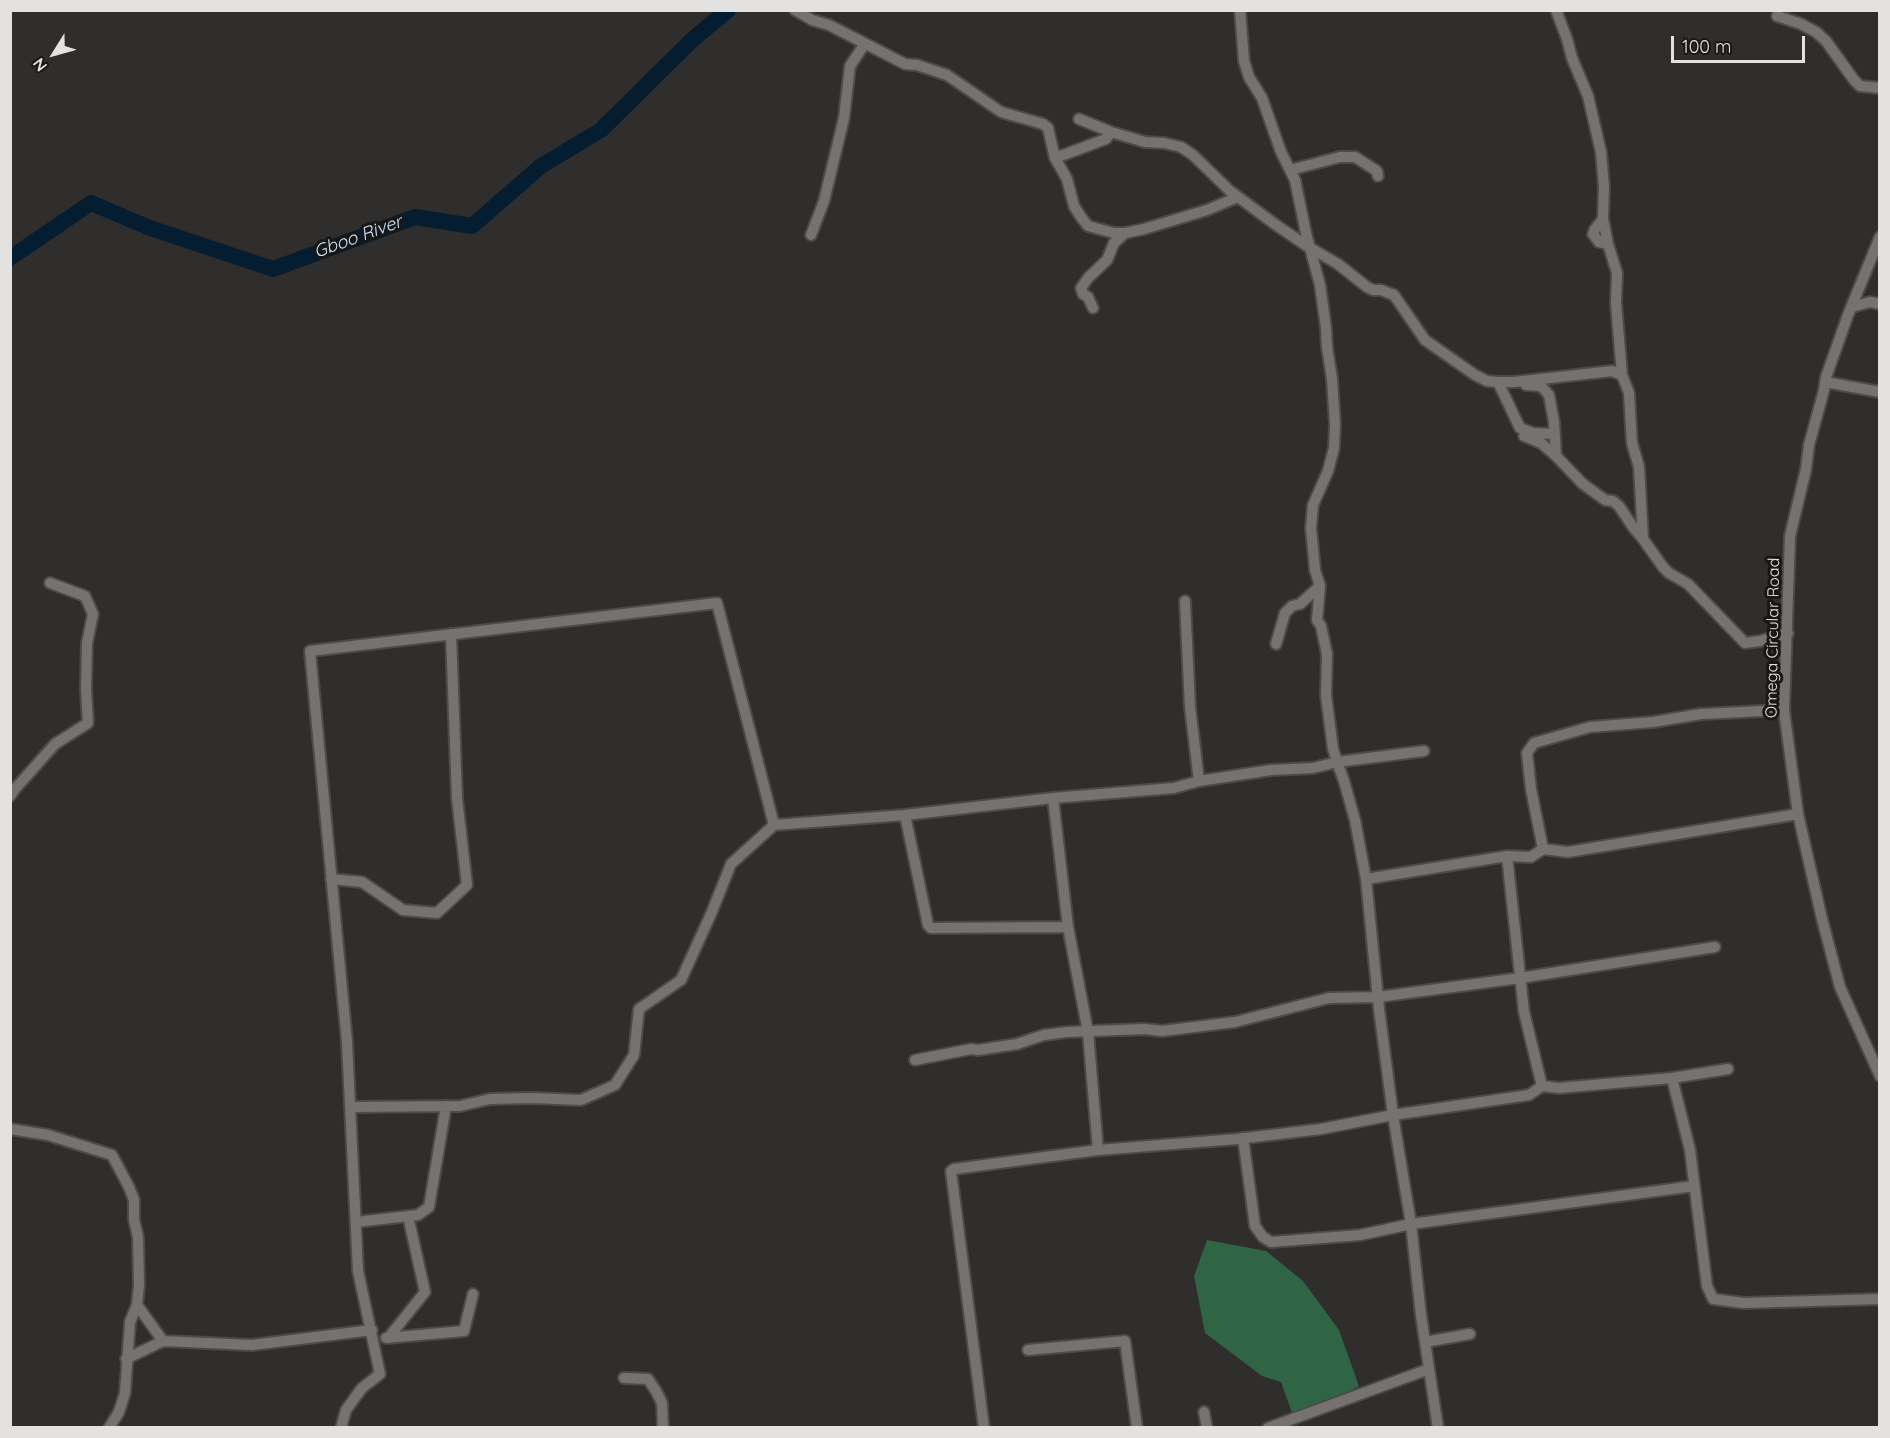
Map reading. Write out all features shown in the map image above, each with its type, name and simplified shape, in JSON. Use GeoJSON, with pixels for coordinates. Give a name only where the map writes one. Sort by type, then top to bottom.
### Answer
{"type":"FeatureCollection","features":[{"type":"Feature","properties":{"kind":"street"},"geometry":{"type":"LineString","coordinates":[[795,10],[905,64],[916,65],[947,75],[1001,112],[1043,124],[1048,128],[1055,158],[1067,179],[1074,206],[1088,226],[1125,234],[1207,210],[1238,197]]}},
{"type":"Feature","properties":{"kind":"street"},"geometry":{"type":"LineString","coordinates":[[1240,10],[1244,61],[1249,77],[1262,98],[1281,152],[1295,180],[1320,285],[1332,379],[1335,424],[1333,456],[1311,512],[1315,570],[1320,586],[1317,620],[1321,626],[1327,654],[1328,711],[1333,749],[1355,820],[1366,879],[1393,1114],[1411,1224],[1438,1428]]}},
{"type":"Feature","properties":{"kind":"street"},"geometry":{"type":"LineString","coordinates":[[1556,10],[1588,96],[1603,168],[1604,219],[1608,244],[1617,273],[1616,303],[1622,375],[1629,393],[1632,443],[1639,467],[1643,539]]}},
{"type":"Feature","properties":{"kind":"street"},"geometry":{"type":"LineString","coordinates":[[1777,16],[1801,24],[1821,37],[1860,86],[1880,88]]}},
{"type":"Feature","properties":{"kind":"street"},"geometry":{"type":"LineString","coordinates":[[811,236],[824,201],[844,118],[850,66],[864,45]]}},
{"type":"Feature","properties":{"kind":"street"},"geometry":{"type":"LineString","coordinates":[[1079,119],[1145,142],[1181,147],[1193,155],[1238,197],[1311,249],[1338,264],[1366,287],[1394,295],[1425,340],[1487,381],[1514,382],[1612,370],[1622,375]]}},
{"type":"Feature","properties":{"kind":"street"},"geometry":{"type":"LineString","coordinates":[[1055,158],[1106,139],[1111,132]]}},
{"type":"Feature","properties":{"kind":"street"},"geometry":{"type":"LineString","coordinates":[[1290,170],[1340,157],[1355,158],[1377,171],[1378,176]]}},
{"type":"Feature","properties":{"kind":"street"},"geometry":{"type":"LineString","coordinates":[[1093,308],[1081,288],[1107,260],[1114,243],[1125,234]]}},
{"type":"Feature","properties":{"kind":"street","name":"Omega Circular Road"},"geometry":{"type":"LineString","coordinates":[[1880,237],[1825,382],[1790,536],[1784,710],[1798,814],[1822,919],[1840,987],[1880,1076]]}},
{"type":"Feature","properties":{"kind":"street"},"geometry":{"type":"LineString","coordinates":[[1852,307],[1869,302],[1880,304]]}},
{"type":"Feature","properties":{"kind":"street"},"geometry":{"type":"LineString","coordinates":[[1498,382],[1525,437],[1541,443],[1583,484],[1601,498],[1613,501],[1619,506],[1669,573],[1688,584],[1745,643],[1788,633]]}},
{"type":"Feature","properties":{"kind":"street"},"geometry":{"type":"LineString","coordinates":[[1514,382],[1541,386],[1547,391],[1553,411],[1556,456]]}},
{"type":"Feature","properties":{"kind":"street"},"geometry":{"type":"LineString","coordinates":[[1825,382],[1880,392]]}},
{"type":"Feature","properties":{"kind":"street"},"geometry":{"type":"LineString","coordinates":[[1520,428],[1533,433],[1554,435]]}},
{"type":"Feature","properties":{"kind":"street"},"geometry":{"type":"LineString","coordinates":[[10,796],[55,744],[88,723],[87,643],[93,614],[85,596],[50,583]]}},
{"type":"Feature","properties":{"kind":"street"},"geometry":{"type":"LineString","coordinates":[[1276,644],[1285,613],[1292,606],[1300,604],[1320,586]]}},
{"type":"Feature","properties":{"kind":"street"},"geometry":{"type":"LineString","coordinates":[[1185,601],[1190,707],[1199,781]]}},
{"type":"Feature","properties":{"kind":"street"},"geometry":{"type":"LineString","coordinates":[[341,1428],[346,1410],[351,1403],[362,1388],[380,1374],[358,1270],[347,1042],[310,651],[717,603],[774,825]]}},
{"type":"Feature","properties":{"kind":"street"},"geometry":{"type":"LineString","coordinates":[[331,879],[362,882],[404,910],[437,914],[466,885],[456,798],[451,634]]}},
{"type":"Feature","properties":{"kind":"street"},"geometry":{"type":"LineString","coordinates":[[1543,849],[1531,789],[1527,753],[1534,743],[1590,726],[1653,722],[1701,714],[1784,710]]}},
{"type":"Feature","properties":{"kind":"street"},"geometry":{"type":"LineString","coordinates":[[350,1107],[460,1106],[490,1099],[581,1100],[615,1085],[634,1055],[639,1009],[681,980],[731,864],[774,825],[905,815],[1053,798],[1174,788],[1199,781],[1271,770],[1313,768],[1337,762],[1424,751]]}},
{"type":"Feature","properties":{"kind":"street"},"geometry":{"type":"LineString","coordinates":[[1053,798],[1068,927],[1088,1032],[1098,1150]]}},
{"type":"Feature","properties":{"kind":"street"},"geometry":{"type":"LineString","coordinates":[[1366,879],[1507,856],[1531,857],[1543,849],[1568,852],[1798,814]]}},
{"type":"Feature","properties":{"kind":"street"},"geometry":{"type":"LineString","coordinates":[[905,815],[928,925],[931,928],[1068,927]]}},
{"type":"Feature","properties":{"kind":"street"},"geometry":{"type":"LineString","coordinates":[[1507,856],[1524,1012],[1542,1086]]}},
{"type":"Feature","properties":{"kind":"street"},"geometry":{"type":"LineString","coordinates":[[915,1060],[971,1049],[1017,1044],[1044,1035],[1145,1029],[1162,1031],[1235,1022],[1329,998],[1378,997],[1520,978],[1714,947]]}},
{"type":"Feature","properties":{"kind":"street"},"geometry":{"type":"LineString","coordinates":[[984,1428],[951,1171],[954,1169],[1098,1150],[1321,1129],[1393,1114],[1529,1095],[1542,1086],[1559,1088],[1672,1078],[1728,1069]]}},
{"type":"Feature","properties":{"kind":"street"},"geometry":{"type":"LineString","coordinates":[[1672,1078],[1690,1150],[1707,1286],[1713,1299],[1744,1303],[1880,1299]]}},
{"type":"Feature","properties":{"kind":"street"},"geometry":{"type":"LineString","coordinates":[[356,1222],[418,1215],[429,1207],[446,1106]]}},
{"type":"Feature","properties":{"kind":"street"},"geometry":{"type":"LineString","coordinates":[[10,1129],[48,1135],[112,1155],[134,1200],[138,1236],[139,1285],[136,1305],[130,1322],[125,1393],[119,1412],[110,1428]]}},
{"type":"Feature","properties":{"kind":"street"},"geometry":{"type":"LineString","coordinates":[[1243,1138],[1255,1226],[1263,1238],[1271,1242],[1360,1235],[1411,1224],[1694,1186]]}},
{"type":"Feature","properties":{"kind":"street"},"geometry":{"type":"LineString","coordinates":[[389,1337],[425,1292],[408,1216]]}},
{"type":"Feature","properties":{"kind":"street"},"geometry":{"type":"LineString","coordinates":[[126,1359],[163,1341],[252,1345],[373,1335],[389,1337],[464,1331],[473,1294]]}},
{"type":"Feature","properties":{"kind":"street"},"geometry":{"type":"LineString","coordinates":[[136,1305],[163,1341]]}},
{"type":"Feature","properties":{"kind":"street"},"geometry":{"type":"LineString","coordinates":[[1425,1342],[1470,1335]]}},
{"type":"Feature","properties":{"kind":"street"},"geometry":{"type":"LineString","coordinates":[[1028,1350],[1125,1341],[1137,1428]]}},
{"type":"Feature","properties":{"kind":"street"},"geometry":{"type":"LineString","coordinates":[[1268,1428],[1429,1369]]}},
{"type":"Feature","properties":{"kind":"street"},"geometry":{"type":"LineString","coordinates":[[624,1378],[648,1379],[662,1403],[663,1428]]}},
{"type":"Feature","properties":{"kind":"street"},"geometry":{"type":"LineString","coordinates":[[1204,1412],[1207,1428]]}},
{"type":"Feature","properties":{"kind":"green space"},"geometry":{"type":"Polygon","coordinates":[[[1207,1240],[1266,1251],[1303,1281],[1339,1330],[1359,1386],[1333,1399],[1292,1413],[1281,1382],[1262,1376],[1205,1333],[1194,1276],[1207,1240]]]}},
{"type":"Feature","properties":{"kind":"waterway","name":"Gboo River"},"geometry":{"type":"LineString","coordinates":[[10,258],[91,203],[150,228],[273,269],[415,217],[472,226],[541,166],[601,130],[693,39],[728,10]]}}]}
